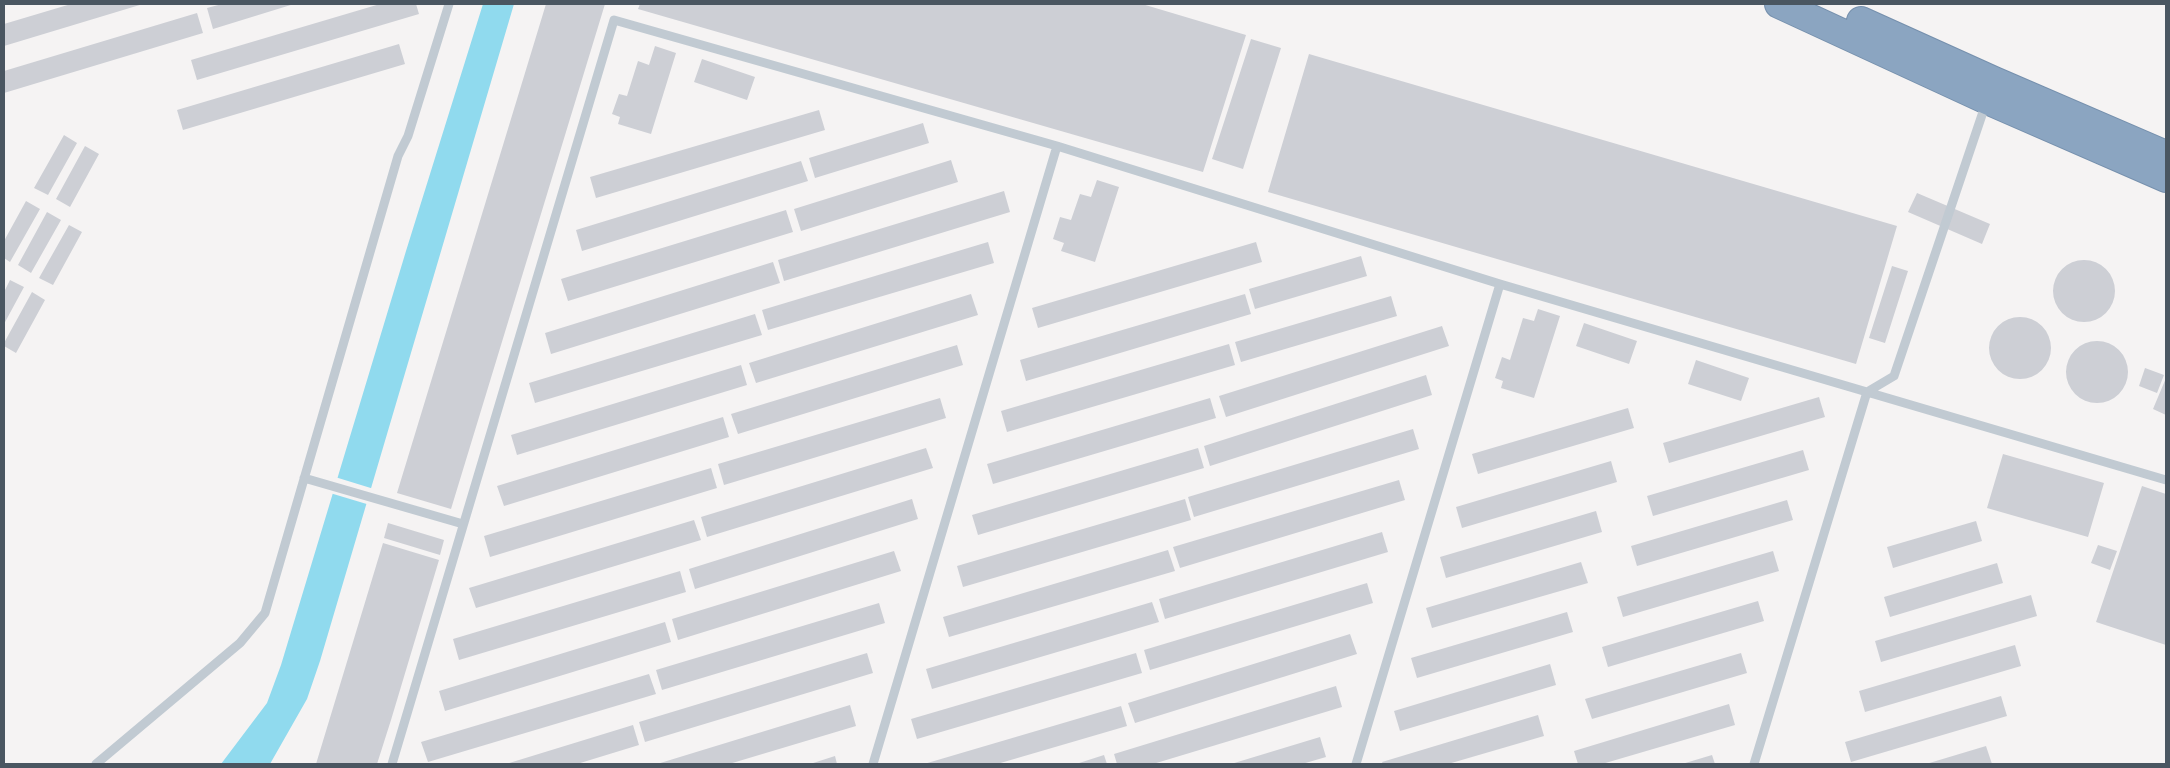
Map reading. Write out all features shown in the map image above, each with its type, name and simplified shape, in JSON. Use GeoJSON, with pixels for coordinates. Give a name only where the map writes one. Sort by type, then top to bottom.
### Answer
{"type":"FeatureCollection","features":[{"type":"Feature","properties":{"kind":"highway"},"geometry":{"type":"LineString","coordinates":[[1779,4],[1990,91],[2166,155]]}},
{"type":"Feature","properties":{"kind":"highway"},"geometry":{"type":"LineString","coordinates":[[1823,4],[1990,91],[2166,178]]}},
{"type":"Feature","properties":{"kind":"lane"},"geometry":{"type":"LineString","coordinates":[[96,764],[240,643],[265,613],[398,156],[408,136],[449,4]]}},
{"type":"Feature","properties":{"kind":"lane"},"geometry":{"type":"LineString","coordinates":[[392,764],[614,20],[1058,146],[1500,284],[2166,480]]}},
{"type":"Feature","properties":{"kind":"lane"},"geometry":{"type":"LineString","coordinates":[[1754,764],[1867,392],[1894,376],[1990,91]]}},
{"type":"Feature","properties":{"kind":"lane"},"geometry":{"type":"LineString","coordinates":[[873,764],[1058,146]]}},
{"type":"Feature","properties":{"kind":"lane"},"geometry":{"type":"LineString","coordinates":[[1356,764],[1500,284]]}},
{"type":"Feature","properties":{"kind":"lane"},"geometry":{"type":"LineString","coordinates":[[304,478],[464,524]]}},
{"type":"Feature","properties":{"kind":"water"},"geometry":{"type":"Polygon","coordinates":[[[483,4],[514,4],[320,661],[307,699],[270,764],[221,764],[267,703],[281,665],[483,4]]]}},
{"type":"Feature","properties":{"kind":"pier"},"geometry":{"type":"Polygon","coordinates":[[[335,477],[374,489],[370,505],[330,493],[335,477]]]}},
{"type":"Feature","properties":{"kind":"building"},"geometry":{"type":"Polygon","coordinates":[[[71,4],[143,4],[4,46],[4,24],[71,4]]]}},
{"type":"Feature","properties":{"kind":"building"},"geometry":{"type":"Polygon","coordinates":[[[222,4],[294,4],[213,29],[207,8],[222,4]]]}},
{"type":"Feature","properties":{"kind":"building"},"geometry":{"type":"Polygon","coordinates":[[[380,4],[416,4],[419,14],[197,80],[191,60],[380,4]]]}},
{"type":"Feature","properties":{"kind":"building"},"geometry":{"type":"Polygon","coordinates":[[[546,4],[605,4],[451,509],[397,493],[546,4]]]}},
{"type":"Feature","properties":{"kind":"building"},"geometry":{"type":"Polygon","coordinates":[[[640,4],[1142,4],[1246,35],[1203,172],[638,9],[640,4]]]}},
{"type":"Feature","properties":{"kind":"building"},"geometry":{"type":"Polygon","coordinates":[[[197,13],[203,33],[4,93],[4,71],[197,13]]]}},
{"type":"Feature","properties":{"kind":"building"},"geometry":{"type":"Polygon","coordinates":[[[1251,39],[1281,48],[1243,169],[1212,159],[1251,39]]]}},
{"type":"Feature","properties":{"kind":"building"},"geometry":{"type":"Polygon","coordinates":[[[399,44],[405,64],[183,130],[177,110],[399,44]]]}},
{"type":"Feature","properties":{"kind":"building"},"geometry":{"type":"Polygon","coordinates":[[[655,46],[676,53],[651,134],[618,124],[620,117],[612,114],[619,94],[627,96],[638,61],[649,65],[655,46]]]}},
{"type":"Feature","properties":{"kind":"building"},"geometry":{"type":"Polygon","coordinates":[[[1309,54],[1897,226],[1856,364],[1268,192],[1309,54]]]}},
{"type":"Feature","properties":{"kind":"building"},"geometry":{"type":"Polygon","coordinates":[[[702,59],[755,77],[747,100],[694,82],[702,59]]]}},
{"type":"Feature","properties":{"kind":"building"},"geometry":{"type":"Polygon","coordinates":[[[819,110],[825,130],[596,198],[590,177],[819,110]]]}},
{"type":"Feature","properties":{"kind":"building"},"geometry":{"type":"Polygon","coordinates":[[[923,123],[929,143],[815,178],[809,158],[923,123]]]}},
{"type":"Feature","properties":{"kind":"building"},"geometry":{"type":"Polygon","coordinates":[[[64,135],[77,143],[48,195],[34,188],[64,135]]]}},
{"type":"Feature","properties":{"kind":"building"},"geometry":{"type":"Polygon","coordinates":[[[85,146],[99,154],[70,207],[56,199],[85,146]]]}},
{"type":"Feature","properties":{"kind":"building"},"geometry":{"type":"Polygon","coordinates":[[[951,160],[958,182],[801,231],[794,209],[951,160]]]}},
{"type":"Feature","properties":{"kind":"building"},"geometry":{"type":"Polygon","coordinates":[[[801,161],[808,181],[582,251],[576,230],[801,161]]]}},
{"type":"Feature","properties":{"kind":"building"},"geometry":{"type":"Polygon","coordinates":[[[1097,180],[1119,187],[1095,262],[1061,251],[1064,243],[1053,239],[1060,217],[1071,220],[1080,194],[1091,197],[1097,180]]]}},
{"type":"Feature","properties":{"kind":"building"},"geometry":{"type":"Polygon","coordinates":[[[1004,191],[1010,212],[784,281],[778,260],[1004,191]]]}},
{"type":"Feature","properties":{"kind":"building"},"geometry":{"type":"Polygon","coordinates":[[[1917,193],[1990,224],[1982,244],[1908,212],[1917,193]]]}},
{"type":"Feature","properties":{"kind":"building"},"geometry":{"type":"Polygon","coordinates":[[[26,201],[40,209],[10,262],[4,258],[4,241],[26,201]]]}},
{"type":"Feature","properties":{"kind":"building"},"geometry":{"type":"Polygon","coordinates":[[[786,210],[793,232],[568,301],[561,279],[786,210]]]}},
{"type":"Feature","properties":{"kind":"building"},"geometry":{"type":"Polygon","coordinates":[[[47,212],[61,220],[31,273],[18,265],[47,212]]]}},
{"type":"Feature","properties":{"kind":"building"},"geometry":{"type":"Polygon","coordinates":[[[69,225],[82,232],[53,285],[39,278],[69,225]]]}},
{"type":"Feature","properties":{"kind":"building"},"geometry":{"type":"Polygon","coordinates":[[[988,242],[994,263],[768,330],[762,310],[988,242]]]}},
{"type":"Feature","properties":{"kind":"building"},"geometry":{"type":"Polygon","coordinates":[[[1256,242],[1262,262],[1038,328],[1032,308],[1256,242]]]}},
{"type":"Feature","properties":{"kind":"building"},"geometry":{"type":"Polygon","coordinates":[[[1361,256],[1367,276],[1255,309],[1249,289],[1361,256]]]}},
{"type":"Feature","properties":{"kind":"building"},"geometry":{"type":"Polygon","coordinates":[[[2078,260],[2090,260],[2106,269],[2113,279],[2115,291],[2113,303],[2106,313],[2090,322],[2078,322],[2067,317],[2058,308],[2053,297],[2053,285],[2058,274],[2067,265],[2078,260]]]}},
{"type":"Feature","properties":{"kind":"building"},"geometry":{"type":"Polygon","coordinates":[[[773,262],[780,283],[551,354],[545,333],[773,262]]]}},
{"type":"Feature","properties":{"kind":"building"},"geometry":{"type":"Polygon","coordinates":[[[1892,266],[1908,271],[1885,343],[1869,338],[1892,266]]]}},
{"type":"Feature","properties":{"kind":"building"},"geometry":{"type":"Polygon","coordinates":[[[10,280],[24,287],[4,324],[4,292],[10,280]]]}},
{"type":"Feature","properties":{"kind":"building"},"geometry":{"type":"Polygon","coordinates":[[[32,292],[45,300],[16,353],[4,346],[4,343],[32,292]]]}},
{"type":"Feature","properties":{"kind":"building"},"geometry":{"type":"Polygon","coordinates":[[[971,294],[978,315],[756,383],[749,363],[971,294]]]}},
{"type":"Feature","properties":{"kind":"building"},"geometry":{"type":"Polygon","coordinates":[[[1245,294],[1251,314],[1026,381],[1020,360],[1245,294]]]}},
{"type":"Feature","properties":{"kind":"building"},"geometry":{"type":"Polygon","coordinates":[[[1391,296],[1397,316],[1241,362],[1235,342],[1391,296]]]}},
{"type":"Feature","properties":{"kind":"building"},"geometry":{"type":"Polygon","coordinates":[[[1538,309],[1560,316],[1534,398],[1501,388],[1503,381],[1495,378],[1502,357],[1510,360],[1523,318],[1534,321],[1538,309]]]}},
{"type":"Feature","properties":{"kind":"building"},"geometry":{"type":"Polygon","coordinates":[[[755,314],[762,335],[535,403],[529,383],[755,314]]]}},
{"type":"Feature","properties":{"kind":"building"},"geometry":{"type":"Polygon","coordinates":[[[2014,317],[2026,317],[2042,326],[2049,336],[2051,348],[2049,360],[2042,370],[2026,379],[2014,379],[2003,374],[1994,365],[1989,354],[1989,342],[1994,331],[2003,322],[2014,317]]]}},
{"type":"Feature","properties":{"kind":"building"},"geometry":{"type":"Polygon","coordinates":[[[1584,323],[1637,341],[1629,364],[1576,346],[1584,323]]]}},
{"type":"Feature","properties":{"kind":"building"},"geometry":{"type":"Polygon","coordinates":[[[1442,326],[1449,346],[1226,417],[1219,396],[1442,326]]]}},
{"type":"Feature","properties":{"kind":"building"},"geometry":{"type":"Polygon","coordinates":[[[2091,341],[2103,341],[2119,350],[2126,360],[2128,372],[2126,384],[2119,394],[2103,403],[2091,403],[2080,398],[2071,389],[2066,378],[2066,366],[2071,355],[2080,346],[2091,341]]]}},
{"type":"Feature","properties":{"kind":"building"},"geometry":{"type":"Polygon","coordinates":[[[1229,344],[1235,365],[1007,432],[1001,411],[1229,344]]]}},
{"type":"Feature","properties":{"kind":"building"},"geometry":{"type":"Polygon","coordinates":[[[957,345],[963,365],[738,434],[731,414],[957,345]]]}},
{"type":"Feature","properties":{"kind":"building"},"geometry":{"type":"Polygon","coordinates":[[[1696,360],[1749,378],[1741,401],[1688,384],[1696,360]]]}},
{"type":"Feature","properties":{"kind":"building"},"geometry":{"type":"Polygon","coordinates":[[[741,365],[747,385],[517,455],[511,435],[741,365]]]}},
{"type":"Feature","properties":{"kind":"building"},"geometry":{"type":"Polygon","coordinates":[[[2145,368],[2164,375],[2157,393],[2139,386],[2145,368]]]}},
{"type":"Feature","properties":{"kind":"building"},"geometry":{"type":"Polygon","coordinates":[[[1426,375],[1432,395],[1210,466],[1204,446],[1426,375]]]}},
{"type":"Feature","properties":{"kind":"building"},"geometry":{"type":"Polygon","coordinates":[[[2166,378],[2166,415],[2153,409],[2166,378]]]}},
{"type":"Feature","properties":{"kind":"building"},"geometry":{"type":"Polygon","coordinates":[[[1819,397],[1825,417],[1669,463],[1663,443],[1819,397]]]}},
{"type":"Feature","properties":{"kind":"building"},"geometry":{"type":"Polygon","coordinates":[[[940,398],[946,418],[724,485],[718,464],[940,398]]]}},
{"type":"Feature","properties":{"kind":"building"},"geometry":{"type":"Polygon","coordinates":[[[1210,398],[1216,418],[993,484],[987,464],[1210,398]]]}},
{"type":"Feature","properties":{"kind":"building"},"geometry":{"type":"Polygon","coordinates":[[[1628,408],[1634,428],[1478,474],[1472,454],[1628,408]]]}},
{"type":"Feature","properties":{"kind":"building"},"geometry":{"type":"Polygon","coordinates":[[[723,417],[729,437],[504,506],[497,486],[723,417]]]}},
{"type":"Feature","properties":{"kind":"building"},"geometry":{"type":"Polygon","coordinates":[[[1413,429],[1419,449],[1194,517],[1188,497],[1413,429]]]}},
{"type":"Feature","properties":{"kind":"building"},"geometry":{"type":"Polygon","coordinates":[[[926,448],[933,468],[707,537],[701,517],[926,448]]]}},
{"type":"Feature","properties":{"kind":"building"},"geometry":{"type":"Polygon","coordinates":[[[1198,448],[1204,468],[978,535],[972,515],[1198,448]]]}},
{"type":"Feature","properties":{"kind":"building"},"geometry":{"type":"Polygon","coordinates":[[[1803,450],[1809,470],[1653,516],[1647,496],[1803,450]]]}},
{"type":"Feature","properties":{"kind":"building"},"geometry":{"type":"Polygon","coordinates":[[[2003,454],[2104,483],[2088,537],[1987,508],[2003,454]]]}},
{"type":"Feature","properties":{"kind":"building"},"geometry":{"type":"Polygon","coordinates":[[[1611,461],[1617,482],[1462,528],[1456,507],[1611,461]]]}},
{"type":"Feature","properties":{"kind":"building"},"geometry":{"type":"Polygon","coordinates":[[[711,468],[717,488],[490,557],[484,536],[711,468]]]}},
{"type":"Feature","properties":{"kind":"building"},"geometry":{"type":"Polygon","coordinates":[[[1399,480],[1405,500],[1180,568],[1173,547],[1399,480]]]}},
{"type":"Feature","properties":{"kind":"building"},"geometry":{"type":"Polygon","coordinates":[[[2142,486],[2166,494],[2166,645],[2096,622],[2142,486]]]}},
{"type":"Feature","properties":{"kind":"building"},"geometry":{"type":"Polygon","coordinates":[[[912,499],[918,519],[695,589],[689,569],[912,499]]]}},
{"type":"Feature","properties":{"kind":"building"},"geometry":{"type":"Polygon","coordinates":[[[1185,499],[1191,520],[963,587],[957,566],[1185,499]]]}},
{"type":"Feature","properties":{"kind":"building"},"geometry":{"type":"Polygon","coordinates":[[[1787,500],[1793,520],[1637,566],[1631,546],[1787,500]]]}},
{"type":"Feature","properties":{"kind":"building"},"geometry":{"type":"Polygon","coordinates":[[[1596,511],[1602,532],[1446,578],[1440,557],[1596,511]]]}},
{"type":"Feature","properties":{"kind":"building"},"geometry":{"type":"Polygon","coordinates":[[[694,520],[701,540],[476,608],[469,588],[694,520]]]}},
{"type":"Feature","properties":{"kind":"building"},"geometry":{"type":"Polygon","coordinates":[[[1976,521],[1982,541],[1893,568],[1887,547],[1976,521]]]}},
{"type":"Feature","properties":{"kind":"building"},"geometry":{"type":"Polygon","coordinates":[[[388,523],[444,540],[440,555],[384,538],[388,523]]]}},
{"type":"Feature","properties":{"kind":"building"},"geometry":{"type":"Polygon","coordinates":[[[1382,532],[1388,552],[1165,619],[1159,599],[1382,532]]]}},
{"type":"Feature","properties":{"kind":"building"},"geometry":{"type":"Polygon","coordinates":[[[383,543],[439,560],[391,720],[377,764],[316,764],[383,543]]]}},
{"type":"Feature","properties":{"kind":"building"},"geometry":{"type":"Polygon","coordinates":[[[2098,545],[2117,551],[2110,570],[2091,563],[2098,545]]]}},
{"type":"Feature","properties":{"kind":"building"},"geometry":{"type":"Polygon","coordinates":[[[1168,550],[1175,571],[949,637],[943,617],[1168,550]]]}},
{"type":"Feature","properties":{"kind":"building"},"geometry":{"type":"Polygon","coordinates":[[[894,551],[901,571],[678,640],[672,619],[894,551]]]}},
{"type":"Feature","properties":{"kind":"building"},"geometry":{"type":"Polygon","coordinates":[[[1773,551],[1779,571],[1623,617],[1617,597],[1773,551]]]}},
{"type":"Feature","properties":{"kind":"building"},"geometry":{"type":"Polygon","coordinates":[[[1581,562],[1588,583],[1432,628],[1426,608],[1581,562]]]}},
{"type":"Feature","properties":{"kind":"building"},"geometry":{"type":"Polygon","coordinates":[[[1997,563],[2003,583],[1890,617],[1884,597],[1997,563]]]}},
{"type":"Feature","properties":{"kind":"building"},"geometry":{"type":"Polygon","coordinates":[[[680,571],[686,592],[459,660],[453,639],[680,571]]]}},
{"type":"Feature","properties":{"kind":"building"},"geometry":{"type":"Polygon","coordinates":[[[1367,583],[1373,603],[1150,670],[1144,650],[1367,583]]]}},
{"type":"Feature","properties":{"kind":"building"},"geometry":{"type":"Polygon","coordinates":[[[2031,595],[2037,616],[1881,662],[1875,641],[2031,595]]]}},
{"type":"Feature","properties":{"kind":"building"},"geometry":{"type":"Polygon","coordinates":[[[1758,601],[1764,621],[1608,667],[1602,647],[1758,601]]]}},
{"type":"Feature","properties":{"kind":"building"},"geometry":{"type":"Polygon","coordinates":[[[1152,602],[1159,622],[932,689],[926,669],[1152,602]]]}},
{"type":"Feature","properties":{"kind":"building"},"geometry":{"type":"Polygon","coordinates":[[[879,603],[885,623],[662,690],[656,670],[879,603]]]}},
{"type":"Feature","properties":{"kind":"building"},"geometry":{"type":"Polygon","coordinates":[[[1567,612],[1573,632],[1417,678],[1411,658],[1567,612]]]}},
{"type":"Feature","properties":{"kind":"building"},"geometry":{"type":"Polygon","coordinates":[[[665,622],[671,642],[445,711],[439,691],[665,622]]]}},
{"type":"Feature","properties":{"kind":"building"},"geometry":{"type":"Polygon","coordinates":[[[1350,634],[1357,654],[1135,723],[1128,703],[1350,634]]]}},
{"type":"Feature","properties":{"kind":"building"},"geometry":{"type":"Polygon","coordinates":[[[2015,645],[2021,666],[1865,712],[1859,691],[2015,645]]]}},
{"type":"Feature","properties":{"kind":"building"},"geometry":{"type":"Polygon","coordinates":[[[867,653],[873,673],[645,742],[639,722],[867,653]]]}},
{"type":"Feature","properties":{"kind":"building"},"geometry":{"type":"Polygon","coordinates":[[[1136,653],[1142,673],[917,739],[911,719],[1136,653]]]}},
{"type":"Feature","properties":{"kind":"building"},"geometry":{"type":"Polygon","coordinates":[[[1741,653],[1747,673],[1592,719],[1585,699],[1741,653]]]}},
{"type":"Feature","properties":{"kind":"building"},"geometry":{"type":"Polygon","coordinates":[[[1550,664],[1556,685],[1400,731],[1394,711],[1550,664]]]}},
{"type":"Feature","properties":{"kind":"building"},"geometry":{"type":"Polygon","coordinates":[[[649,674],[656,694],[428,762],[421,742],[649,674]]]}},
{"type":"Feature","properties":{"kind":"building"},"geometry":{"type":"Polygon","coordinates":[[[1336,686],[1342,707],[1153,764],[1117,764],[1114,754],[1336,686]]]}},
{"type":"Feature","properties":{"kind":"building"},"geometry":{"type":"Polygon","coordinates":[[[2001,696],[2007,716],[1851,762],[1845,742],[2001,696]]]}},
{"type":"Feature","properties":{"kind":"building"},"geometry":{"type":"Polygon","coordinates":[[[1729,704],[1735,725],[1602,764],[1578,764],[1574,751],[1729,704]]]}},
{"type":"Feature","properties":{"kind":"building"},"geometry":{"type":"Polygon","coordinates":[[[850,705],[856,726],[729,764],[657,764],[850,705]]]}},
{"type":"Feature","properties":{"kind":"building"},"geometry":{"type":"Polygon","coordinates":[[[1121,706],[1127,726],[997,764],[924,764],[1121,706]]]}},
{"type":"Feature","properties":{"kind":"building"},"geometry":{"type":"Polygon","coordinates":[[[1538,715],[1544,736],[1448,764],[1383,764],[1382,762],[1538,715]]]}},
{"type":"Feature","properties":{"kind":"building"},"geometry":{"type":"Polygon","coordinates":[[[633,725],[639,745],[577,764],[506,764],[633,725]]]}},
{"type":"Feature","properties":{"kind":"building"},"geometry":{"type":"Polygon","coordinates":[[[1320,737],[1326,757],[1302,764],[1231,764],[1320,737]]]}},
{"type":"Feature","properties":{"kind":"building"},"geometry":{"type":"Polygon","coordinates":[[[1986,746],[1992,764],[1926,764],[1986,746]]]}},
{"type":"Feature","properties":{"kind":"building"},"geometry":{"type":"Polygon","coordinates":[[[1104,755],[1107,764],[1076,764],[1104,755]]]}},
{"type":"Feature","properties":{"kind":"building"},"geometry":{"type":"Polygon","coordinates":[[[1712,755],[1715,764],[1682,764],[1712,755]]]}},
{"type":"Feature","properties":{"kind":"building"},"geometry":{"type":"Polygon","coordinates":[[[835,756],[837,764],[810,764],[835,756]]]}}]}
